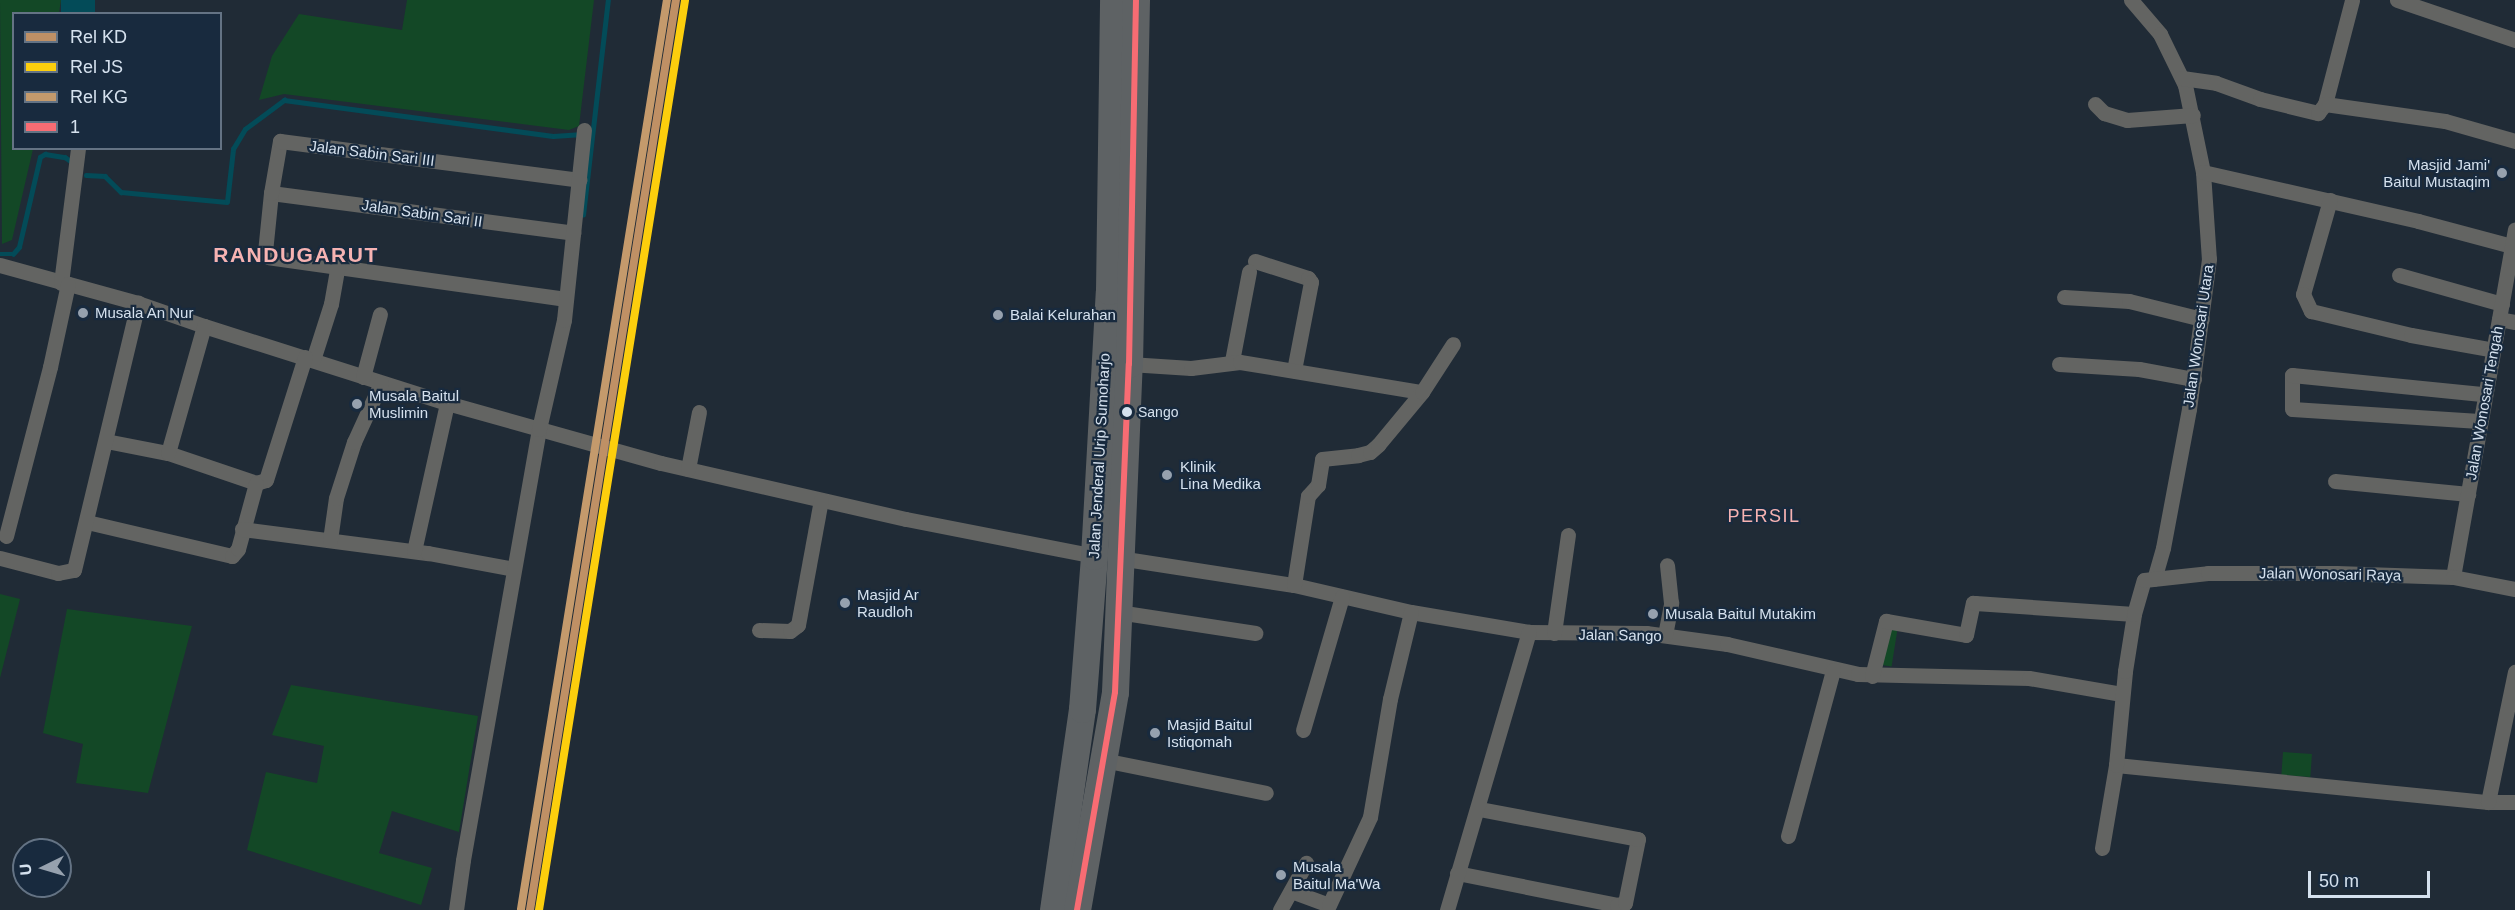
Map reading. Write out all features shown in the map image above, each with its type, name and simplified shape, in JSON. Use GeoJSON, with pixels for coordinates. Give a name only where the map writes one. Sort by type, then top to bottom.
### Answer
{"type":"FeatureCollection","features":[{"type":"Feature","properties":{"kind":"highway","name":"Jalan Jenderal Urip Sumoharjo"},"geometry":{"type":"LineString","coordinates":[[1077,910],[1115,692],[1118,612],[1106,557],[1113,0]]}},
{"type":"Feature","properties":{"kind":"highway","name":"Jalan Jenderal Urip Sumoharjo"},"geometry":{"type":"LineString","coordinates":[[1053,910],[1106,557],[1130,364],[1136,0]]}},
{"type":"Feature","properties":{"kind":"street","name":"Jalan Wonosari Utara"},"geometry":{"type":"LineString","coordinates":[[2102,848],[2116,765],[2122,694],[2134,614],[2163,548],[2194,379],[2209,259],[2204,172],[2193,115],[2182,78],[2160,34],[2131,0]]}},
{"type":"Feature","properties":{"kind":"street"},"geometry":{"type":"LineString","coordinates":[[2182,78],[2216,83],[2260,99],[2312,114],[2318,113],[2325,104],[2352,0]]}},
{"type":"Feature","properties":{"kind":"street"},"geometry":{"type":"LineString","coordinates":[[2397,0],[2515,40]]}},
{"type":"Feature","properties":{"kind":"street"},"geometry":{"type":"LineString","coordinates":[[2095,104],[2104,113],[2127,120],[2193,115]]}},
{"type":"Feature","properties":{"kind":"street"},"geometry":{"type":"LineString","coordinates":[[2325,104],[2445,122],[2515,141]]}},
{"type":"Feature","properties":{"kind":"street"},"geometry":{"type":"LineString","coordinates":[[456,910],[514,569],[564,320],[584,130]]}},
{"type":"Feature","properties":{"kind":"street","name":"Jalan Sabin Sari III"},"geometry":{"type":"LineString","coordinates":[[338,266],[265,254],[271,193],[280,141],[579,180]]}},
{"type":"Feature","properties":{"kind":"street"},"geometry":{"type":"LineString","coordinates":[[6,536],[50,367],[65,283],[78,150]]}},
{"type":"Feature","properties":{"kind":"street"},"geometry":{"type":"LineString","coordinates":[[2204,172],[2330,200],[2511,246]]}},
{"type":"Feature","properties":{"kind":"street","name":"Jalan Sabin Sari II"},"geometry":{"type":"LineString","coordinates":[[271,193],[573,233]]}},
{"type":"Feature","properties":{"kind":"street"},"geometry":{"type":"LineString","coordinates":[[2330,200],[2303,294],[2311,311],[2411,335],[2494,350]]}},
{"type":"Feature","properties":{"kind":"street","name":"Jalan Wonosari Tengah"},"geometry":{"type":"LineString","coordinates":[[2453,577],[2515,229]]}},
{"type":"Feature","properties":{"kind":"street","name":"Jalan Sango"},"geometry":{"type":"LineString","coordinates":[[0,265],[138,303],[447,403],[688,469],[821,500],[1106,557],[1294,585],[1411,612],[1529,632],[1665,635],[1727,644],[1833,670],[1872,676],[2029,678],[2122,694]]}},
{"type":"Feature","properties":{"kind":"street"},"geometry":{"type":"LineString","coordinates":[[106,441],[168,453],[256,483],[266,480],[331,304],[338,266],[566,299]]}},
{"type":"Feature","properties":{"kind":"street"},"geometry":{"type":"LineString","coordinates":[[1232,361],[1252,266],[1308,278],[1311,282],[1294,370]]}},
{"type":"Feature","properties":{"kind":"street"},"geometry":{"type":"LineString","coordinates":[[2399,275],[2500,311],[2515,322]]}},
{"type":"Feature","properties":{"kind":"street"},"geometry":{"type":"LineString","coordinates":[[2064,297],[2129,301],[2202,319]]}},
{"type":"Feature","properties":{"kind":"street"},"geometry":{"type":"LineString","coordinates":[[0,558],[69,573],[74,570],[138,303]]}},
{"type":"Feature","properties":{"kind":"street"},"geometry":{"type":"LineString","coordinates":[[363,377],[380,314]]}},
{"type":"Feature","properties":{"kind":"street"},"geometry":{"type":"LineString","coordinates":[[168,453],[204,326]]}},
{"type":"Feature","properties":{"kind":"street"},"geometry":{"type":"LineString","coordinates":[[1294,585],[1308,496],[1318,486],[1322,459],[1370,452],[1422,392],[1453,344]]}},
{"type":"Feature","properties":{"kind":"street"},"geometry":{"type":"LineString","coordinates":[[1130,364],[1191,368],[1232,361],[1422,392]]}},
{"type":"Feature","properties":{"kind":"street"},"geometry":{"type":"LineString","coordinates":[[2059,364],[2139,369],[2194,379]]}},
{"type":"Feature","properties":{"kind":"street"},"geometry":{"type":"LineString","coordinates":[[2479,421],[2353,415],[2292,409],[2291,379],[2295,374],[2484,394]]}},
{"type":"Feature","properties":{"kind":"street"},"geometry":{"type":"LineString","coordinates":[[330,540],[339,487],[354,442],[381,383]]}},
{"type":"Feature","properties":{"kind":"street"},"geometry":{"type":"LineString","coordinates":[[414,551],[447,403]]}},
{"type":"Feature","properties":{"kind":"street"},"geometry":{"type":"LineString","coordinates":[[688,469],[699,412]]}},
{"type":"Feature","properties":{"kind":"street"},"geometry":{"type":"LineString","coordinates":[[2335,481],[2468,495]]}},
{"type":"Feature","properties":{"kind":"street"},"geometry":{"type":"LineString","coordinates":[[87,522],[226,556],[236,554],[256,483]]}},
{"type":"Feature","properties":{"kind":"street"},"geometry":{"type":"LineString","coordinates":[[759,630],[790,631],[798,625],[821,500]]}},
{"type":"Feature","properties":{"kind":"street"},"geometry":{"type":"LineString","coordinates":[[242,529],[414,551],[514,569]]}},
{"type":"Feature","properties":{"kind":"street"},"geometry":{"type":"LineString","coordinates":[[1554,633],[1568,535]]}},
{"type":"Feature","properties":{"kind":"street"},"geometry":{"type":"LineString","coordinates":[[1665,635],[1671,603],[1667,565]]}},
{"type":"Feature","properties":{"kind":"street","name":"Jalan Wonosari Raya"},"geometry":{"type":"LineString","coordinates":[[2149,579],[2208,573],[2453,577],[2514,586]]}},
{"type":"Feature","properties":{"kind":"street"},"geometry":{"type":"LineString","coordinates":[[1303,730],[1342,597]]}},
{"type":"Feature","properties":{"kind":"street"},"geometry":{"type":"LineString","coordinates":[[1872,676],[1886,621],[1966,635],[1973,603],[2134,614]]}},
{"type":"Feature","properties":{"kind":"street"},"geometry":{"type":"LineString","coordinates":[[1118,612],[1255,633]]}},
{"type":"Feature","properties":{"kind":"street"},"geometry":{"type":"LineString","coordinates":[[1291,891],[1329,905],[1370,817],[1390,699],[1411,612]]}},
{"type":"Feature","properties":{"kind":"street"},"geometry":{"type":"LineString","coordinates":[[1447,910],[1479,809],[1529,632]]}},
{"type":"Feature","properties":{"kind":"street"},"geometry":{"type":"LineString","coordinates":[[1788,836],[1833,670]]}},
{"type":"Feature","properties":{"kind":"street"},"geometry":{"type":"LineString","coordinates":[[2488,802],[2515,672]]}},
{"type":"Feature","properties":{"kind":"street"},"geometry":{"type":"LineString","coordinates":[[1103,760],[1266,794]]}},
{"type":"Feature","properties":{"kind":"street"},"geometry":{"type":"LineString","coordinates":[[2116,765],[2488,802],[2515,802]]}},
{"type":"Feature","properties":{"kind":"street"},"geometry":{"type":"LineString","coordinates":[[1458,873],[1584,904],[1625,903],[1638,839],[1479,809]]}},
{"type":"Feature","properties":{"kind":"street"},"geometry":{"type":"LineString","coordinates":[[1280,910],[1306,863]]}},
{"type":"Feature","properties":{"kind":"green space"},"geometry":{"type":"Polygon","coordinates":[[[0,0],[61,0],[59,12],[12,12],[12,150],[33,150],[12,240],[2,244],[0,0]]]}},
{"type":"Feature","properties":{"kind":"green space"},"geometry":{"type":"Polygon","coordinates":[[[407,0],[594,0],[579,126],[569,130],[284,94],[259,100],[272,56],[299,14],[402,30],[407,0]]]}},
{"type":"Feature","properties":{"kind":"green space"},"geometry":{"type":"Polygon","coordinates":[[[0,594],[20,599],[0,678],[0,594]]]}},
{"type":"Feature","properties":{"kind":"green space"},"geometry":{"type":"Polygon","coordinates":[[[67,609],[192,626],[148,793],[76,783],[83,744],[43,733],[67,609]]]}},
{"type":"Feature","properties":{"kind":"green space"},"geometry":{"type":"Polygon","coordinates":[[[1885,625],[1898,627],[1892,667],[1879,665],[1885,625]]]}},
{"type":"Feature","properties":{"kind":"green space"},"geometry":{"type":"Polygon","coordinates":[[[291,685],[478,716],[459,832],[392,811],[379,853],[432,868],[421,905],[247,850],[266,772],[317,783],[324,746],[272,735],[291,685]]]}},
{"type":"Feature","properties":{"kind":"green space"},"geometry":{"type":"Polygon","coordinates":[[[2283,752],[2312,754],[2310,777],[2281,775],[2283,752]]]}},
{"type":"Feature","properties":{"kind":"water"},"geometry":{"type":"Polygon","coordinates":[[[61,0],[95,0],[95,12],[61,12],[61,0]]]}},
{"type":"Feature","properties":{"kind":"waterway"},"geometry":{"type":"LineString","coordinates":[[583,215],[608,0]]}},
{"type":"Feature","properties":{"kind":"waterway"},"geometry":{"type":"LineString","coordinates":[[86,175],[105,176],[121,192],[227,202],[233,149],[245,129],[284,100],[553,136],[579,134]]}},
{"type":"Feature","properties":{"kind":"waterway"},"geometry":{"type":"LineString","coordinates":[[0,254],[13,254],[19,247],[40,157],[45,154],[65,157],[72,162]]}},
{"type":"Feature","properties":{"kind":"rail line","name":"KG"},"geometry":{"type":"LineString","coordinates":[[521,909],[667,0]]}},
{"type":"Feature","properties":{"kind":"rail line","name":"KD"},"geometry":{"type":"LineString","coordinates":[[530,910],[676,0]]}},
{"type":"Feature","properties":{"kind":"rail line","name":"JS"},"geometry":{"type":"LineString","coordinates":[[539,910],[685,1]]}},
{"type":"Feature","properties":{"kind":"transit line","name":"1"},"geometry":{"type":"LineString","coordinates":[[1077,910],[1115,692],[1129,364],[1136,0]]}},
{"type":"Feature","properties":{"kind":"place","name":"Masjid Jami' Baitul Mustaqim"},"geometry":{"type":"Point","coordinates":[2502,173]}},
{"type":"Feature","properties":{"kind":"place","name":"Musala An Nur"},"geometry":{"type":"Point","coordinates":[83,313]}},
{"type":"Feature","properties":{"kind":"place","name":"Balai Kelurahan"},"geometry":{"type":"Point","coordinates":[998,315]}},
{"type":"Feature","properties":{"kind":"place","name":"Musala Baitul Muslimin"},"geometry":{"type":"Point","coordinates":[357,404]}},
{"type":"Feature","properties":{"kind":"place","name":"Sango"},"geometry":{"type":"Point","coordinates":[1127,412]}},
{"type":"Feature","properties":{"kind":"place","name":"Klinik Lina Medika"},"geometry":{"type":"Point","coordinates":[1167,475]}},
{"type":"Feature","properties":{"kind":"place","name":"Masjid Ar Raudloh"},"geometry":{"type":"Point","coordinates":[845,603]}},
{"type":"Feature","properties":{"kind":"place","name":"Musala Baitul Mutakim"},"geometry":{"type":"Point","coordinates":[1653,614]}},
{"type":"Feature","properties":{"kind":"place","name":"Masjid Baitul Istiqomah"},"geometry":{"type":"Point","coordinates":[1155,733]}},
{"type":"Feature","properties":{"kind":"place","name":"Musala Baitul Ma'Wa"},"geometry":{"type":"Point","coordinates":[1281,875]}},
{"type":"Feature","properties":{"kind":"district","name":"RANDUGARUT"},"geometry":{"type":"Point","coordinates":[296,255]}},
{"type":"Feature","properties":{"kind":"district","name":"PERSIL"},"geometry":{"type":"Point","coordinates":[1764,516]}}]}
